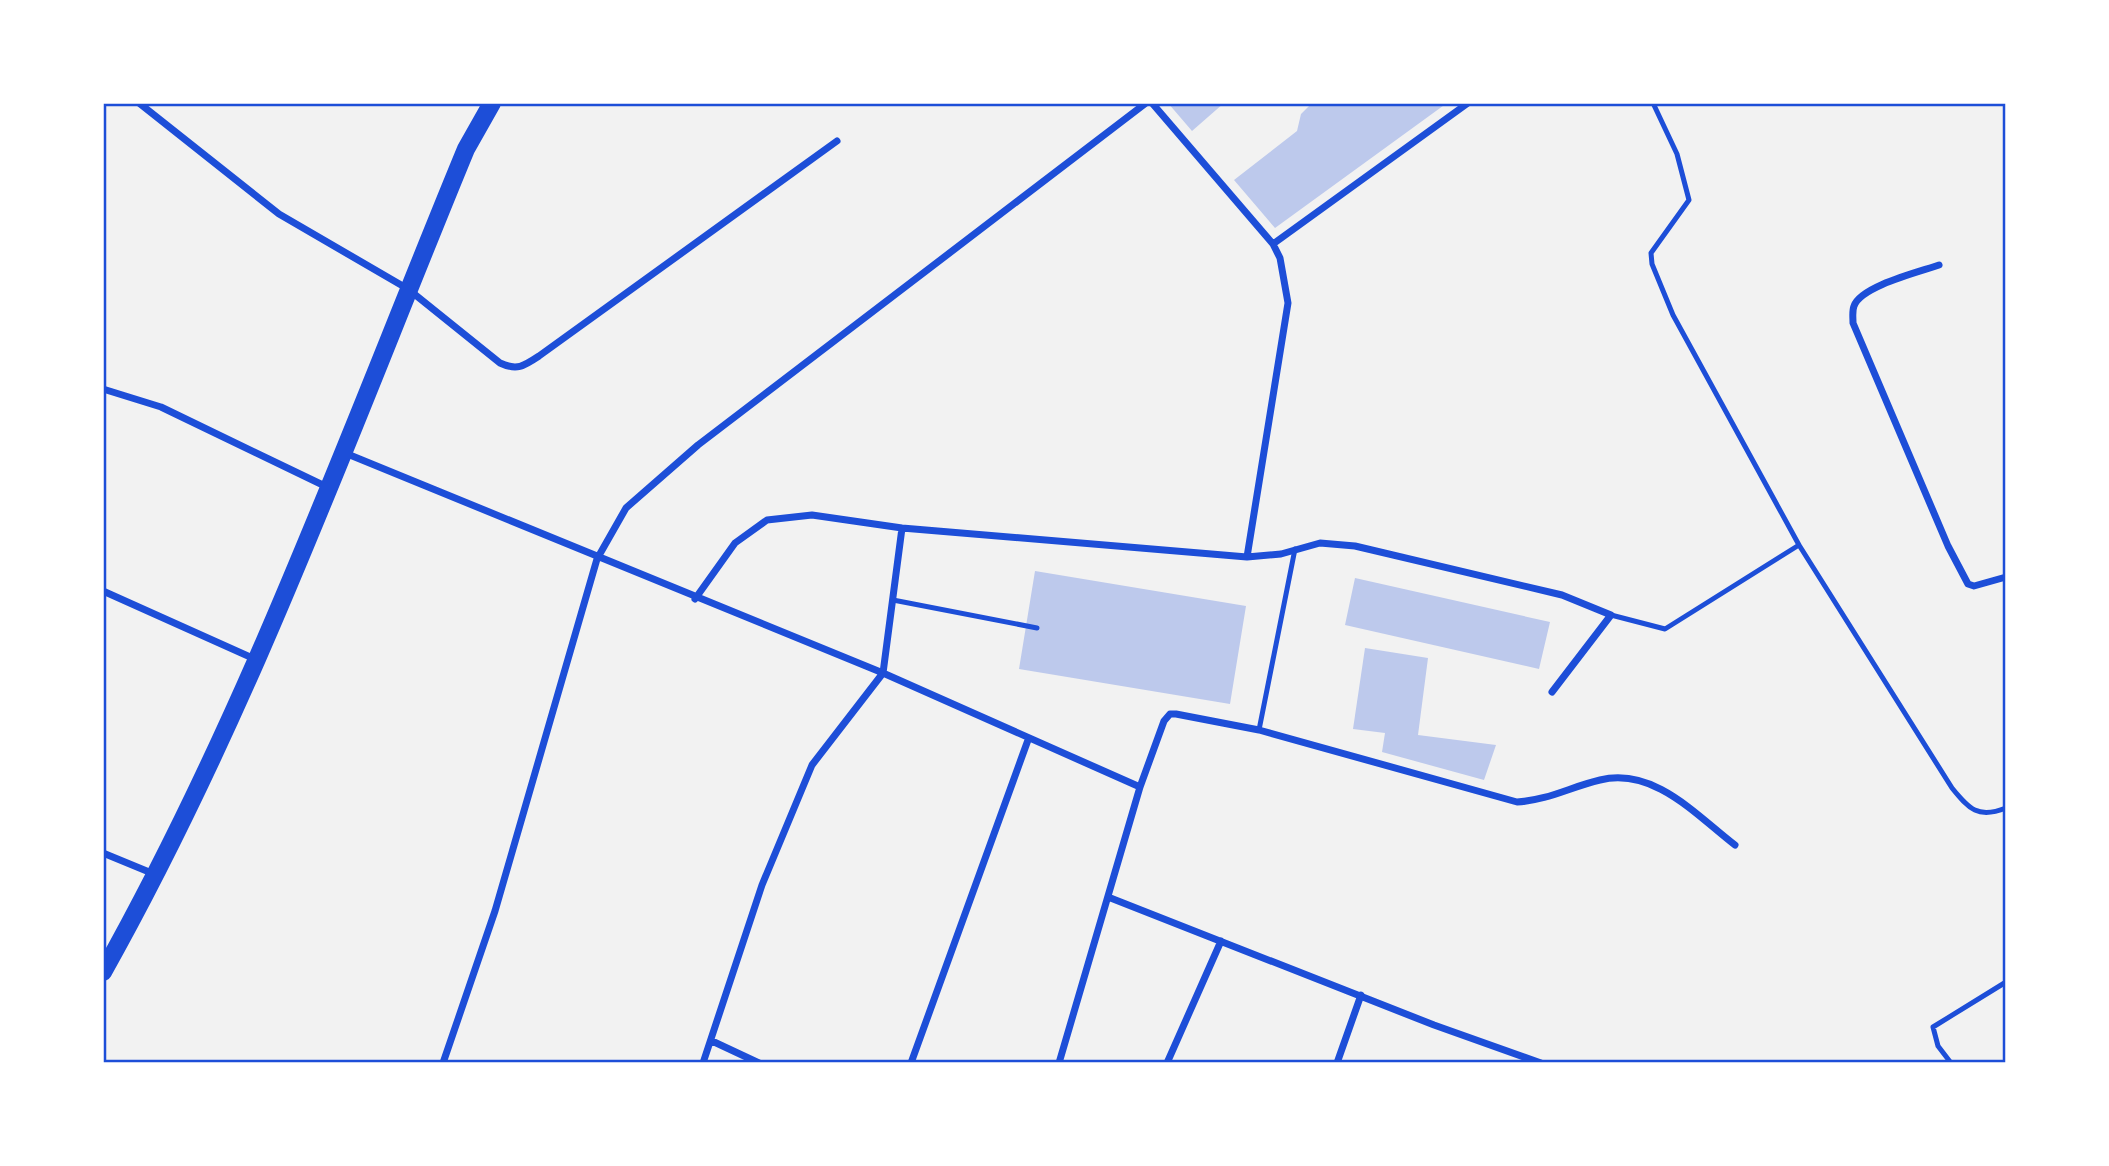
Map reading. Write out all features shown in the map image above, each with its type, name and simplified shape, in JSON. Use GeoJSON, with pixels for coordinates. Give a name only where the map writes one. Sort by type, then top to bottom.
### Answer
{"type":"FeatureCollection","features":[{"type":"Feature","properties":{"kind":"main road"},"geometry":{"type":"LineString","coordinates":[[103,972],[154,875],[258,660],[466,149],[492,103]]}},
{"type":"Feature","properties":{"kind":"street"},"geometry":{"type":"LineString","coordinates":[[139,103],[279,214],[408,289],[500,363],[513,369],[522,367],[836,141]]}},
{"type":"Feature","properties":{"kind":"street"},"geometry":{"type":"LineString","coordinates":[[443,1063],[495,911],[597,559],[625,508],[698,445],[1146,103]]}},
{"type":"Feature","properties":{"kind":"street"},"geometry":{"type":"LineString","coordinates":[[1152,103],[1273,244],[1280,258],[1288,303],[1247,557]]}},
{"type":"Feature","properties":{"kind":"street"},"geometry":{"type":"LineString","coordinates":[[1273,244],[1468,103]]}},
{"type":"Feature","properties":{"kind":"street"},"geometry":{"type":"LineString","coordinates":[[1939,265],[1876,287],[1861,296],[1854,304],[1853,323],[1948,546],[1968,584],[1974,586],[2006,577]]}},
{"type":"Feature","properties":{"kind":"street"},"geometry":{"type":"LineString","coordinates":[[103,390],[161,407],[328,487]]}},
{"type":"Feature","properties":{"kind":"street"},"geometry":{"type":"LineString","coordinates":[[342,452],[597,559],[883,673],[1028,740],[1140,787]]}},
{"type":"Feature","properties":{"kind":"street"},"geometry":{"type":"LineString","coordinates":[[695,598],[736,543],[766,520],[812,515],[902,527],[1247,557],[1281,554],[1320,543],[1355,546],[1429,561],[1579,599],[1611,615],[1552,692]]}},
{"type":"Feature","properties":{"kind":"street"},"geometry":{"type":"LineString","coordinates":[[704,1063],[762,885],[812,765],[883,673],[902,527]]}},
{"type":"Feature","properties":{"kind":"street"},"geometry":{"type":"LineString","coordinates":[[103,591],[258,660]]}},
{"type":"Feature","properties":{"kind":"street"},"geometry":{"type":"LineString","coordinates":[[1059,1063],[1140,787],[1159,733],[1170,714],[1259,730],[1517,802],[1534,801],[1617,777],[1639,780],[1661,788],[1735,845]]}},
{"type":"Feature","properties":{"kind":"street"},"geometry":{"type":"LineString","coordinates":[[911,1063],[1028,740]]}},
{"type":"Feature","properties":{"kind":"street"},"geometry":{"type":"LineString","coordinates":[[103,853],[154,875]]}},
{"type":"Feature","properties":{"kind":"street"},"geometry":{"type":"LineString","coordinates":[[1108,897],[1536,1062]]}},
{"type":"Feature","properties":{"kind":"street"},"geometry":{"type":"LineString","coordinates":[[1167,1063],[1221,941]]}},
{"type":"Feature","properties":{"kind":"street"},"geometry":{"type":"LineString","coordinates":[[1337,1063],[1361,995]]}},
{"type":"Feature","properties":{"kind":"street"},"geometry":{"type":"LineString","coordinates":[[712,1041],[759,1063]]}},
{"type":"Feature","properties":{"kind":"lane"},"geometry":{"type":"LineString","coordinates":[[1653,103],[1676,154],[1689,201],[1651,253],[1652,264],[1673,315],[1799,545],[1952,788],[1968,807],[1977,811],[1989,814],[2006,808]]}},
{"type":"Feature","properties":{"kind":"lane"},"geometry":{"type":"LineString","coordinates":[[1611,615],[1665,629],[1799,545]]}},
{"type":"Feature","properties":{"kind":"lane"},"geometry":{"type":"LineString","coordinates":[[1259,730],[1295,549]]}},
{"type":"Feature","properties":{"kind":"lane"},"geometry":{"type":"LineString","coordinates":[[893,600],[1037,628]]}},
{"type":"Feature","properties":{"kind":"lane"},"geometry":{"type":"LineString","coordinates":[[1951,1063],[1938,1046],[1933,1027],[2006,982]]}},
{"type":"Feature","properties":{"kind":"building"},"geometry":{"type":"Polygon","coordinates":[[[1168,103],[1224,103],[1192,131],[1168,103]]]}},
{"type":"Feature","properties":{"kind":"building"},"geometry":{"type":"Polygon","coordinates":[[[1447,103],[1275,228],[1234,180],[1297,131],[1301,114],[1310,105],[1447,103]]]}},
{"type":"Feature","properties":{"kind":"building"},"geometry":{"type":"Polygon","coordinates":[[[1035,571],[1246,606],[1230,704],[1019,669],[1035,571]]]}},
{"type":"Feature","properties":{"kind":"building"},"geometry":{"type":"Polygon","coordinates":[[[1355,578],[1550,622],[1539,669],[1345,625],[1355,578]]]}},
{"type":"Feature","properties":{"kind":"building"},"geometry":{"type":"Polygon","coordinates":[[[1365,648],[1428,658],[1418,735],[1496,745],[1484,780],[1382,752],[1385,733],[1353,729],[1365,648]]]}}]}
